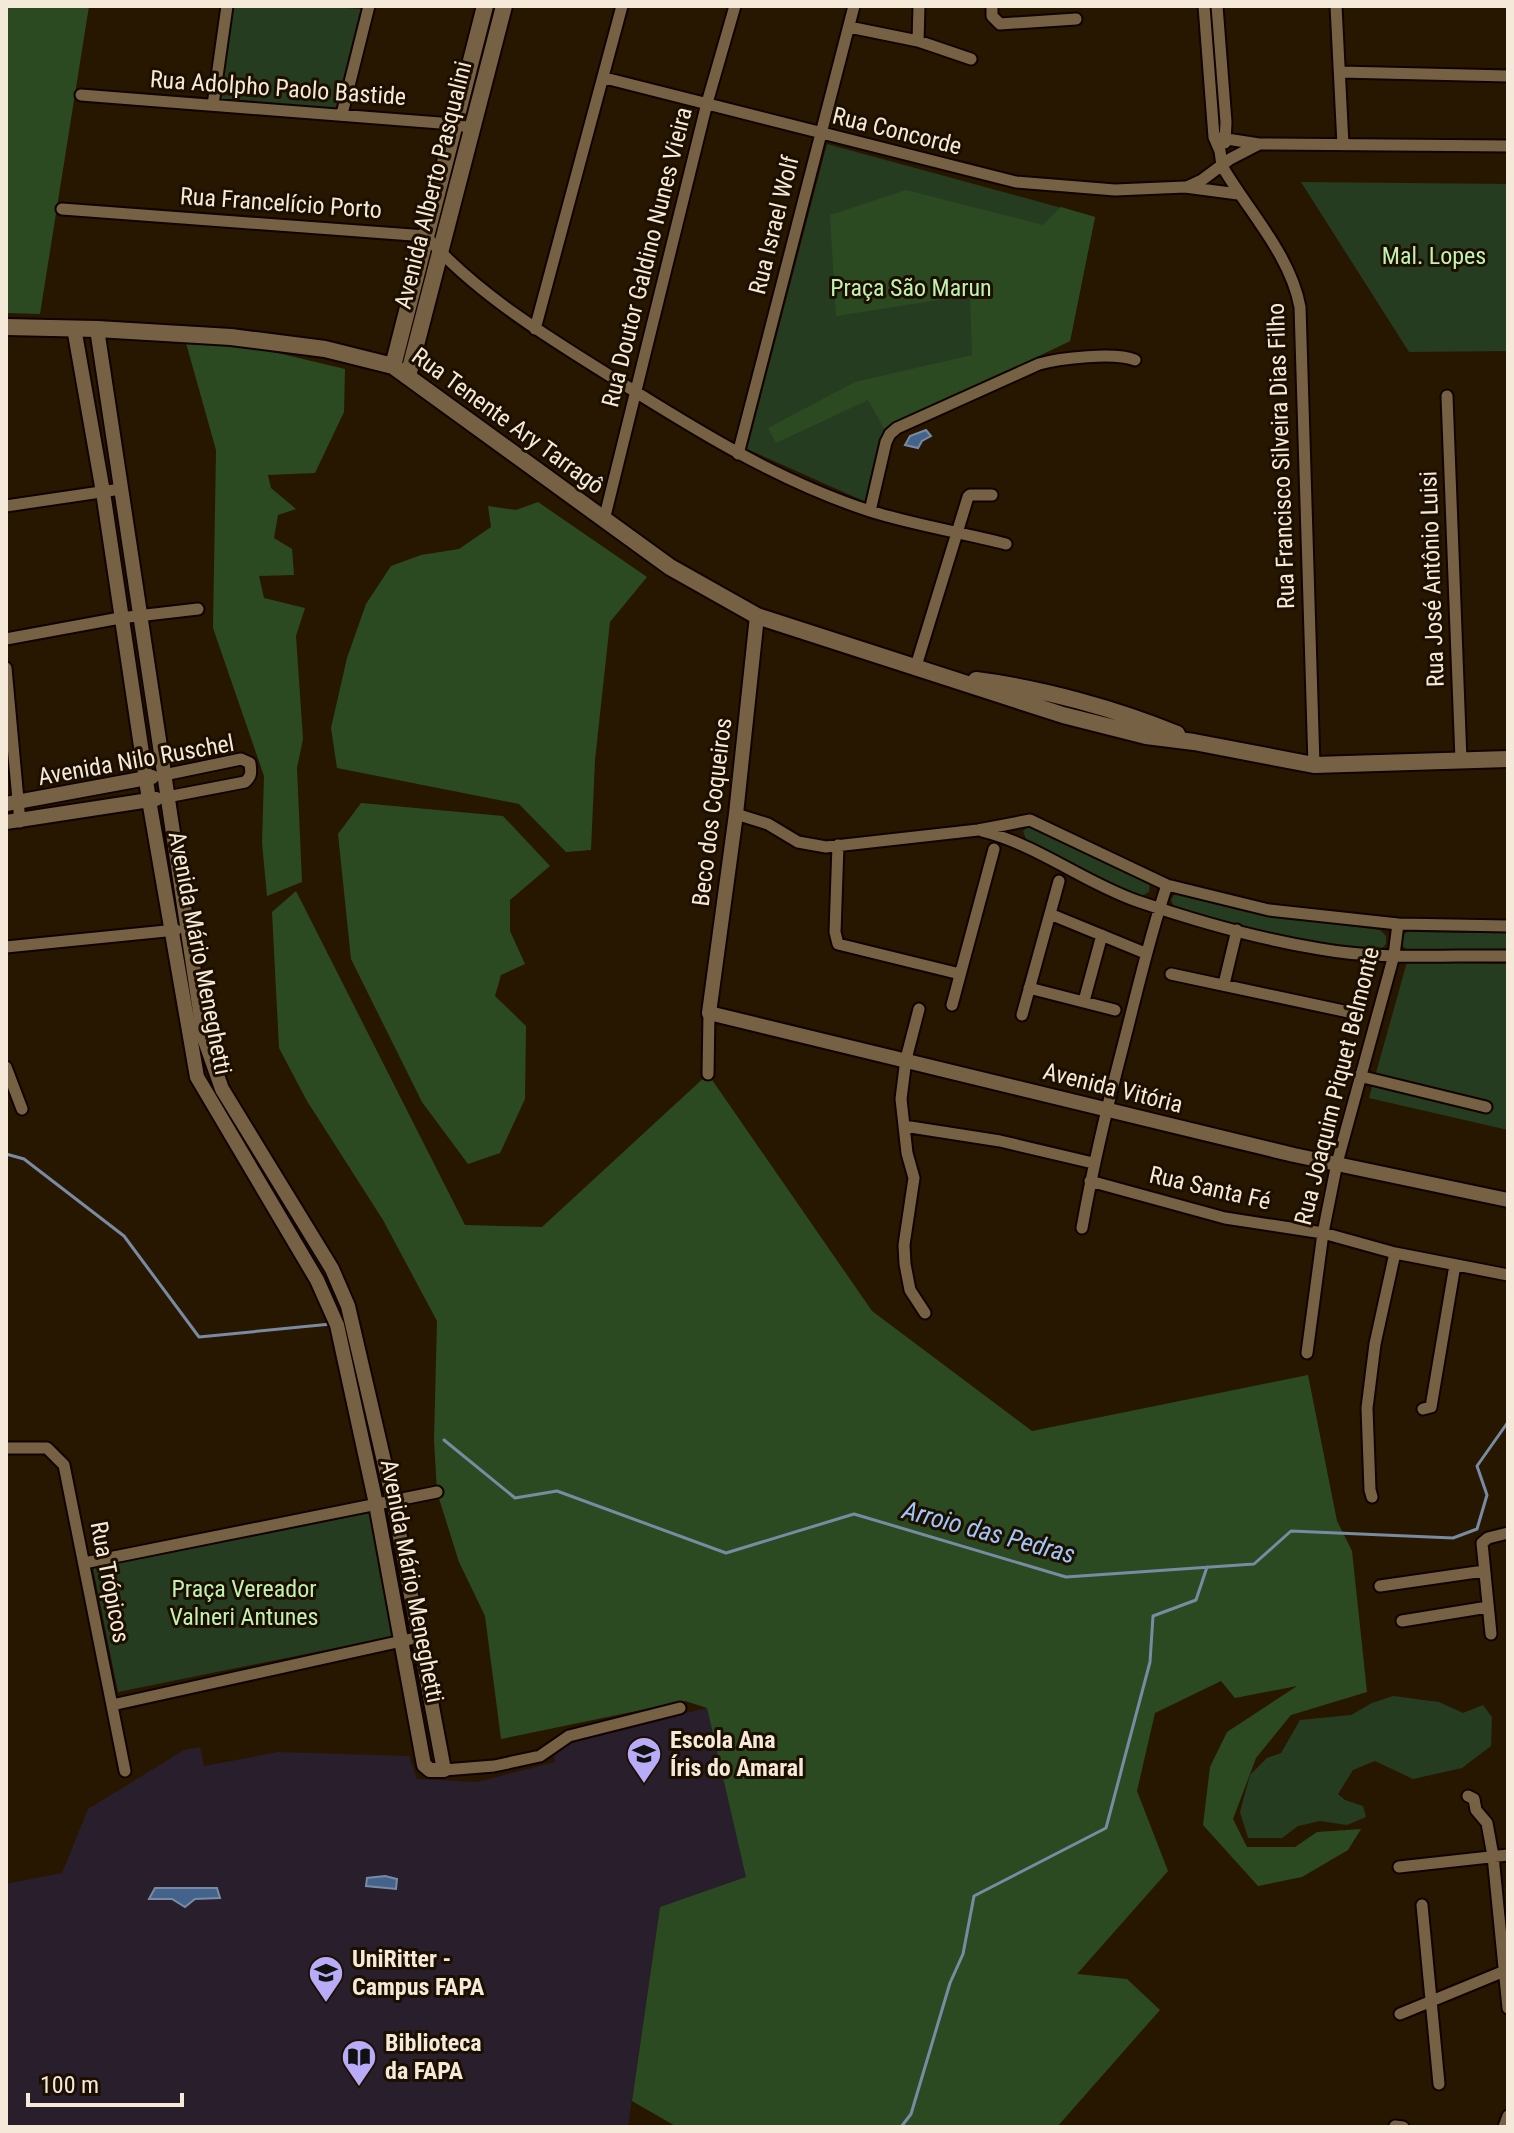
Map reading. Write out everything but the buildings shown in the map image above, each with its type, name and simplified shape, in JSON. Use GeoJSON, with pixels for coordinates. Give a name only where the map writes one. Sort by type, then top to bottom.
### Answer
{"type":"FeatureCollection","features":[{"type":"Feature","properties":{"kind":"main road","name":"Avenida Alberto Pasqualini"},"geometry":{"type":"LineString","coordinates":[[393,366],[485,6]]}},
{"type":"Feature","properties":{"kind":"main road","name":"Avenida Alberto Pasqualini"},"geometry":{"type":"LineString","coordinates":[[408,376],[504,6]]}},
{"type":"Feature","properties":{"kind":"main road","name":"Rua Tenente Ary Tarragô"},"geometry":{"type":"LineString","coordinates":[[6,327],[231,337],[325,349],[393,366],[670,567],[757,616],[1063,715],[1146,736],[1314,765],[1508,759]]}},
{"type":"Feature","properties":{"kind":"street"},"geometry":{"type":"LineString","coordinates":[[213,105],[227,6]]}},
{"type":"Feature","properties":{"kind":"street"},"geometry":{"type":"LineString","coordinates":[[342,114],[369,6]]}},
{"type":"Feature","properties":{"kind":"street"},"geometry":{"type":"LineString","coordinates":[[535,329],[622,6]]}},
{"type":"Feature","properties":{"kind":"street","name":"Rua Doutor Galdino Nunes Vieira"},"geometry":{"type":"LineString","coordinates":[[604,520],[707,103],[735,6]]}},
{"type":"Feature","properties":{"kind":"street","name":"Rua Israel Wolf"},"geometry":{"type":"LineString","coordinates":[[738,454],[854,6]]}},
{"type":"Feature","properties":{"kind":"street"},"geometry":{"type":"LineString","coordinates":[[918,41],[919,6]]}},
{"type":"Feature","properties":{"kind":"street"},"geometry":{"type":"LineString","coordinates":[[992,6],[992,16],[1000,24],[1076,19]]}},
{"type":"Feature","properties":{"kind":"street"},"geometry":{"type":"LineString","coordinates":[[1204,6],[1220,137]]}},
{"type":"Feature","properties":{"kind":"street"},"geometry":{"type":"LineString","coordinates":[[1217,6],[1222,166]]}},
{"type":"Feature","properties":{"kind":"street"},"geometry":{"type":"LineString","coordinates":[[1336,6],[1343,145]]}},
{"type":"Feature","properties":{"kind":"street"},"geometry":{"type":"LineString","coordinates":[[849,27],[918,41],[971,59]]}},
{"type":"Feature","properties":{"kind":"street"},"geometry":{"type":"LineString","coordinates":[[1340,72],[1508,76]]}},
{"type":"Feature","properties":{"kind":"street","name":"Rua Concorde"},"geometry":{"type":"LineString","coordinates":[[605,78],[820,135],[1016,182],[1115,190],[1185,187],[1238,194]]}},
{"type":"Feature","properties":{"kind":"street","name":"Rua Adolpho Paolo Bastide"},"geometry":{"type":"LineString","coordinates":[[81,95],[342,114],[471,128]]}},
{"type":"Feature","properties":{"kind":"street"},"geometry":{"type":"LineString","coordinates":[[1220,137],[1259,144],[1508,146]]}},
{"type":"Feature","properties":{"kind":"street","name":"Rua Concorde"},"geometry":{"type":"LineString","coordinates":[[1185,187],[1202,180],[1230,159],[1259,144]]}},
{"type":"Feature","properties":{"kind":"street","name":"Rua Francisco Silveira Dias Filho"},"geometry":{"type":"LineString","coordinates":[[1222,166],[1283,261],[1295,284],[1300,307],[1314,765]]}},
{"type":"Feature","properties":{"kind":"street","name":"Rua Francelício Porto"},"geometry":{"type":"LineString","coordinates":[[62,209],[426,236]]}},
{"type":"Feature","properties":{"kind":"street"},"geometry":{"type":"LineString","coordinates":[[426,236],[441,253],[535,329],[738,454],[870,511],[1006,544]]}},
{"type":"Feature","properties":{"kind":"street","name":"Avenida Mário Meneghetti"},"geometry":{"type":"LineString","coordinates":[[74,328],[103,492],[149,800],[197,1077],[317,1280],[337,1325],[376,1504],[424,1765],[430,1770],[444,1770],[393,1500],[348,1306],[332,1269],[222,1089],[204,1038],[97,329]]}},
{"type":"Feature","properties":{"kind":"street"},"geometry":{"type":"LineString","coordinates":[[870,511],[886,442],[897,428],[1052,360],[1123,357],[1135,360]]}},
{"type":"Feature","properties":{"kind":"street","name":"Rua José Antônio Luisi"},"geometry":{"type":"LineString","coordinates":[[1447,396],[1461,760]]}},
{"type":"Feature","properties":{"kind":"street"},"geometry":{"type":"LineString","coordinates":[[6,506],[121,489]]}},
{"type":"Feature","properties":{"kind":"street"},"geometry":{"type":"LineString","coordinates":[[916,666],[969,496],[992,495]]}},
{"type":"Feature","properties":{"kind":"street"},"geometry":{"type":"LineString","coordinates":[[6,639],[120,618],[198,609]]}},
{"type":"Feature","properties":{"kind":"street","name":"Beco dos Coqueiros"},"geometry":{"type":"LineString","coordinates":[[709,1013],[736,814],[757,616]]}},
{"type":"Feature","properties":{"kind":"street"},"geometry":{"type":"LineString","coordinates":[[6,668],[13,822]]}},
{"type":"Feature","properties":{"kind":"street","name":"Avenida Nilo Ruschel"},"geometry":{"type":"LineString","coordinates":[[12,803],[241,759],[250,763],[251,772],[245,782],[13,822]]}},
{"type":"Feature","properties":{"kind":"street"},"geometry":{"type":"LineString","coordinates":[[736,814],[768,824],[798,842],[826,847],[978,830],[1026,820],[1037,822],[1167,885],[1269,910],[1398,924],[1508,926]]}},
{"type":"Feature","properties":{"kind":"street"},"geometry":{"type":"LineString","coordinates":[[1019,843],[1016,830],[1026,820]]}},
{"type":"Feature","properties":{"kind":"street"},"geometry":{"type":"LineString","coordinates":[[978,830],[1019,843],[1089,880],[1159,908],[1237,930],[1321,949],[1394,955],[1508,956]]}},
{"type":"Feature","properties":{"kind":"street"},"geometry":{"type":"LineString","coordinates":[[838,845],[835,932],[838,944],[960,974]]}},
{"type":"Feature","properties":{"kind":"street"},"geometry":{"type":"LineString","coordinates":[[952,1005],[994,849]]}},
{"type":"Feature","properties":{"kind":"street"},"geometry":{"type":"LineString","coordinates":[[1022,1015],[1059,881]]}},
{"type":"Feature","properties":{"kind":"street"},"geometry":{"type":"LineString","coordinates":[[1082,1228],[1106,1109],[1145,953],[1167,885]]}},
{"type":"Feature","properties":{"kind":"street"},"geometry":{"type":"LineString","coordinates":[[1050,914],[1145,953]]}},
{"type":"Feature","properties":{"kind":"street","name":"Rua Joaquim Piquet Belmonte"},"geometry":{"type":"LineString","coordinates":[[1307,1353],[1323,1233],[1337,1163],[1394,955],[1398,924]]}},
{"type":"Feature","properties":{"kind":"street"},"geometry":{"type":"LineString","coordinates":[[6,947],[187,928]]}},
{"type":"Feature","properties":{"kind":"street"},"geometry":{"type":"LineString","coordinates":[[1224,984],[1237,930]]}},
{"type":"Feature","properties":{"kind":"street"},"geometry":{"type":"LineString","coordinates":[[1084,1001],[1102,935]]}},
{"type":"Feature","properties":{"kind":"street"},"geometry":{"type":"LineString","coordinates":[[1171,974],[1353,1013]]}},
{"type":"Feature","properties":{"kind":"street"},"geometry":{"type":"LineString","coordinates":[[1029,988],[1115,1010]]}},
{"type":"Feature","properties":{"kind":"street"},"geometry":{"type":"LineString","coordinates":[[919,1009],[906,1059],[901,1099],[914,1178],[904,1245],[905,1264],[910,1290],[925,1313]]}},
{"type":"Feature","properties":{"kind":"street"},"geometry":{"type":"LineString","coordinates":[[708,1074],[709,1013]]}},
{"type":"Feature","properties":{"kind":"street","name":"Avenida Vitória"},"geometry":{"type":"LineString","coordinates":[[709,1013],[1106,1109],[1508,1200]]}},
{"type":"Feature","properties":{"kind":"street"},"geometry":{"type":"LineString","coordinates":[[6,1067],[22,1109]]}},
{"type":"Feature","properties":{"kind":"street"},"geometry":{"type":"LineString","coordinates":[[197,1077],[216,1072]]}},
{"type":"Feature","properties":{"kind":"street"},"geometry":{"type":"LineString","coordinates":[[1359,1076],[1486,1107]]}},
{"type":"Feature","properties":{"kind":"street"},"geometry":{"type":"LineString","coordinates":[[904,1126],[1000,1141],[1093,1163]]}},
{"type":"Feature","properties":{"kind":"street","name":"Rua Santa Fé"},"geometry":{"type":"LineString","coordinates":[[1090,1181],[1225,1218],[1323,1233],[1395,1253],[1508,1275]]}},
{"type":"Feature","properties":{"kind":"street"},"geometry":{"type":"LineString","coordinates":[[267,1195],[282,1187]]}},
{"type":"Feature","properties":{"kind":"street"},"geometry":{"type":"LineString","coordinates":[[1372,1497],[1367,1408],[1375,1344],[1395,1253]]}},
{"type":"Feature","properties":{"kind":"street"},"geometry":{"type":"LineString","coordinates":[[1423,1409],[1431,1407],[1455,1265]]}},
{"type":"Feature","properties":{"kind":"street"},"geometry":{"type":"LineString","coordinates":[[332,1312],[348,1306]]}},
{"type":"Feature","properties":{"kind":"street","name":"Rua Trópicos"},"geometry":{"type":"LineString","coordinates":[[6,1448],[47,1448],[64,1465],[125,1771]]}},
{"type":"Feature","properties":{"kind":"street"},"geometry":{"type":"LineString","coordinates":[[84,1563],[437,1492]]}},
{"type":"Feature","properties":{"kind":"street"},"geometry":{"type":"LineString","coordinates":[[1491,1634],[1482,1543],[1488,1538],[1508,1533]]}},
{"type":"Feature","properties":{"kind":"street"},"geometry":{"type":"LineString","coordinates":[[1380,1586],[1484,1571]]}},
{"type":"Feature","properties":{"kind":"street"},"geometry":{"type":"LineString","coordinates":[[1402,1621],[1488,1607]]}},
{"type":"Feature","properties":{"kind":"street"},"geometry":{"type":"LineString","coordinates":[[112,1705],[420,1637]]}},
{"type":"Feature","properties":{"kind":"street"},"geometry":{"type":"LineString","coordinates":[[444,1770],[494,1766],[540,1756],[569,1736],[680,1708]]}},
{"type":"Feature","properties":{"kind":"street"},"geometry":{"type":"LineString","coordinates":[[1468,1796],[1474,1799],[1476,1810],[1487,1823],[1508,2008]]}},
{"type":"Feature","properties":{"kind":"street"},"geometry":{"type":"LineString","coordinates":[[1399,1867],[1508,1855]]}},
{"type":"Feature","properties":{"kind":"street"},"geometry":{"type":"LineString","coordinates":[[1422,1905],[1439,2084]]}},
{"type":"Feature","properties":{"kind":"street"},"geometry":{"type":"LineString","coordinates":[[1400,2014],[1506,1970]]}},
{"type":"Feature","properties":{"kind":"street"},"geometry":{"type":"LineString","coordinates":[[1504,2127],[1508,2116]]}},
{"type":"Feature","properties":{"kind":"street"},"geometry":{"type":"LineString","coordinates":[[1395,2126],[1403,2127]]}},
{"type":"Feature","properties":{"kind":"shaded area","name":"UniRitter - Campus FAPA"},"geometry":{"type":"Polygon","coordinates":[[[707,1708],[747,1878],[660,1907],[628,2127],[6,2127],[6,1884],[62,1873],[88,1809],[184,1750],[200,1747],[204,1766],[278,1752],[409,1756],[417,1779],[477,1782],[555,1762],[554,1752],[569,1741],[707,1708]]]}},
{"type":"Feature","properties":{"kind":"green space"},"geometry":{"type":"Polygon","coordinates":[[[6,6],[89,6],[40,314],[6,313],[6,6]]]}},
{"type":"Feature","properties":{"kind":"green space"},"geometry":{"type":"Polygon","coordinates":[[[234,6],[362,9],[337,109],[220,102],[234,6]]]}},
{"type":"Feature","properties":{"kind":"green space","name":"Praça São Marun"},"geometry":{"type":"Polygon","coordinates":[[[827,144],[1095,217],[1070,341],[885,429],[866,502],[747,449],[827,144]]]}},
{"type":"Feature","properties":{"kind":"green space","name":"Mal. Lopes"},"geometry":{"type":"Polygon","coordinates":[[[1301,182],[1508,184],[1508,351],[1409,352],[1301,182]]]}},
{"type":"Feature","properties":{"kind":"green space"},"geometry":{"type":"Polygon","coordinates":[[[906,190],[1043,225],[1061,207],[1095,217],[1070,341],[885,430],[868,400],[776,443],[768,428],[855,382],[972,355],[970,295],[836,316],[830,215],[906,190]]]}},
{"type":"Feature","properties":{"kind":"green space"},"geometry":{"type":"Polygon","coordinates":[[[186,343],[261,349],[345,369],[344,412],[315,473],[268,475],[271,488],[296,509],[278,515],[274,538],[292,549],[294,575],[259,576],[264,598],[305,608],[296,636],[303,739],[297,768],[302,882],[267,896],[262,843],[264,776],[213,628],[216,450],[186,343]]]}},
{"type":"Feature","properties":{"kind":"green space"},"geometry":{"type":"Polygon","coordinates":[[[538,502],[647,577],[610,622],[595,760],[591,850],[566,852],[519,804],[337,768],[331,728],[347,658],[366,604],[391,566],[421,555],[459,549],[491,527],[488,506],[516,510],[538,502]]]}},
{"type":"Feature","properties":{"kind":"green space"},"geometry":{"type":"Polygon","coordinates":[[[361,803],[503,816],[550,866],[510,900],[510,931],[525,964],[501,975],[495,996],[526,1026],[525,1099],[500,1153],[468,1164],[422,1102],[351,959],[338,834],[361,803]]]}},
{"type":"Feature","properties":{"kind":"green space"},"geometry":{"type":"Polygon","coordinates":[[[1031,825],[1150,882],[1149,892],[1140,897],[1027,842],[1023,831],[1031,825]]]}},
{"type":"Feature","properties":{"kind":"green space"},"geometry":{"type":"Polygon","coordinates":[[[296,891],[465,1225],[542,1227],[708,1074],[872,1311],[1032,1431],[1308,1375],[1337,1521],[1352,1551],[1367,1692],[1291,1715],[1256,1758],[1233,1819],[1247,1847],[1295,1847],[1317,1832],[1361,1829],[1348,1850],[1302,1877],[1258,1886],[1203,1825],[1210,1767],[1227,1732],[1297,1686],[1235,1698],[1221,1681],[1155,1713],[1137,1791],[1168,1871],[1077,1974],[1127,1979],[1160,2010],[1057,2127],[677,2127],[632,2101],[660,1907],[746,1877],[707,1708],[685,1701],[501,1739],[485,1616],[459,1562],[437,1492],[434,1440],[437,1321],[383,1220],[307,1101],[279,1048],[272,912],[296,891]]]}},
{"type":"Feature","properties":{"kind":"green space"},"geometry":{"type":"Polygon","coordinates":[[[1176,892],[1276,916],[1380,930],[1386,936],[1386,944],[1381,949],[1328,943],[1227,923],[1175,909],[1171,900],[1176,892]]]}},
{"type":"Feature","properties":{"kind":"green space"},"geometry":{"type":"Polygon","coordinates":[[[1407,932],[1508,933],[1508,951],[1407,950],[1400,943],[1401,936],[1407,932]]]}},
{"type":"Feature","properties":{"kind":"green space"},"geometry":{"type":"Polygon","coordinates":[[[1407,962],[1508,964],[1508,1130],[1369,1098],[1407,962]]]}},
{"type":"Feature","properties":{"kind":"green space","name":"Praça Vereador Valneri Antunes"},"geometry":{"type":"Polygon","coordinates":[[[370,1513],[395,1636],[118,1692],[93,1568],[370,1513]]]}},
{"type":"Feature","properties":{"kind":"green space"},"geometry":{"type":"Polygon","coordinates":[[[1393,1696],[1439,1702],[1463,1713],[1483,1705],[1492,1717],[1491,1746],[1462,1768],[1413,1779],[1375,1761],[1353,1770],[1338,1794],[1363,1806],[1366,1817],[1347,1825],[1320,1821],[1298,1826],[1282,1838],[1248,1838],[1240,1812],[1250,1775],[1267,1758],[1281,1753],[1300,1720],[1351,1715],[1393,1696]]]}},
{"type":"Feature","properties":{"kind":"water"},"geometry":{"type":"Polygon","coordinates":[[[926,430],[931,436],[922,441],[918,448],[905,445],[910,436],[926,430]]]}},
{"type":"Feature","properties":{"kind":"water"},"geometry":{"type":"Polygon","coordinates":[[[385,1876],[397,1879],[396,1889],[366,1886],[367,1878],[385,1876]]]}},
{"type":"Feature","properties":{"kind":"water"},"geometry":{"type":"Polygon","coordinates":[[[155,1888],[217,1888],[220,1898],[195,1899],[185,1907],[172,1899],[149,1899],[155,1888]]]}},
{"type":"Feature","properties":{"kind":"waterway","name":"Arroio das Pedras"},"geometry":{"type":"LineString","coordinates":[[6,1154],[24,1159],[124,1236],[199,1337],[331,1324]]}},
{"type":"Feature","properties":{"kind":"waterway","name":"Arroio das Pedras"},"geometry":{"type":"LineString","coordinates":[[444,1440],[515,1498],[557,1491],[726,1553],[854,1514],[1066,1577],[1254,1564],[1291,1531],[1453,1538],[1477,1529],[1487,1495],[1477,1466],[1508,1422]]}},
{"type":"Feature","properties":{"kind":"waterway"},"geometry":{"type":"LineString","coordinates":[[901,2127],[911,2114],[950,1983],[963,1954],[974,1896],[1106,1828],[1150,1662],[1153,1616],[1196,1600],[1207,1567]]}},
{"type":"Feature","properties":{"kind":"place","name":"Escola Ana Íris do Amaral"},"geometry":{"type":"Point","coordinates":[644,1785]}},
{"type":"Feature","properties":{"kind":"place","name":"UniRitter - Campus FAPA"},"geometry":{"type":"Point","coordinates":[326,2004]}},
{"type":"Feature","properties":{"kind":"place","name":"Biblioteca da FAPA"},"geometry":{"type":"Point","coordinates":[359,2088]}}]}
